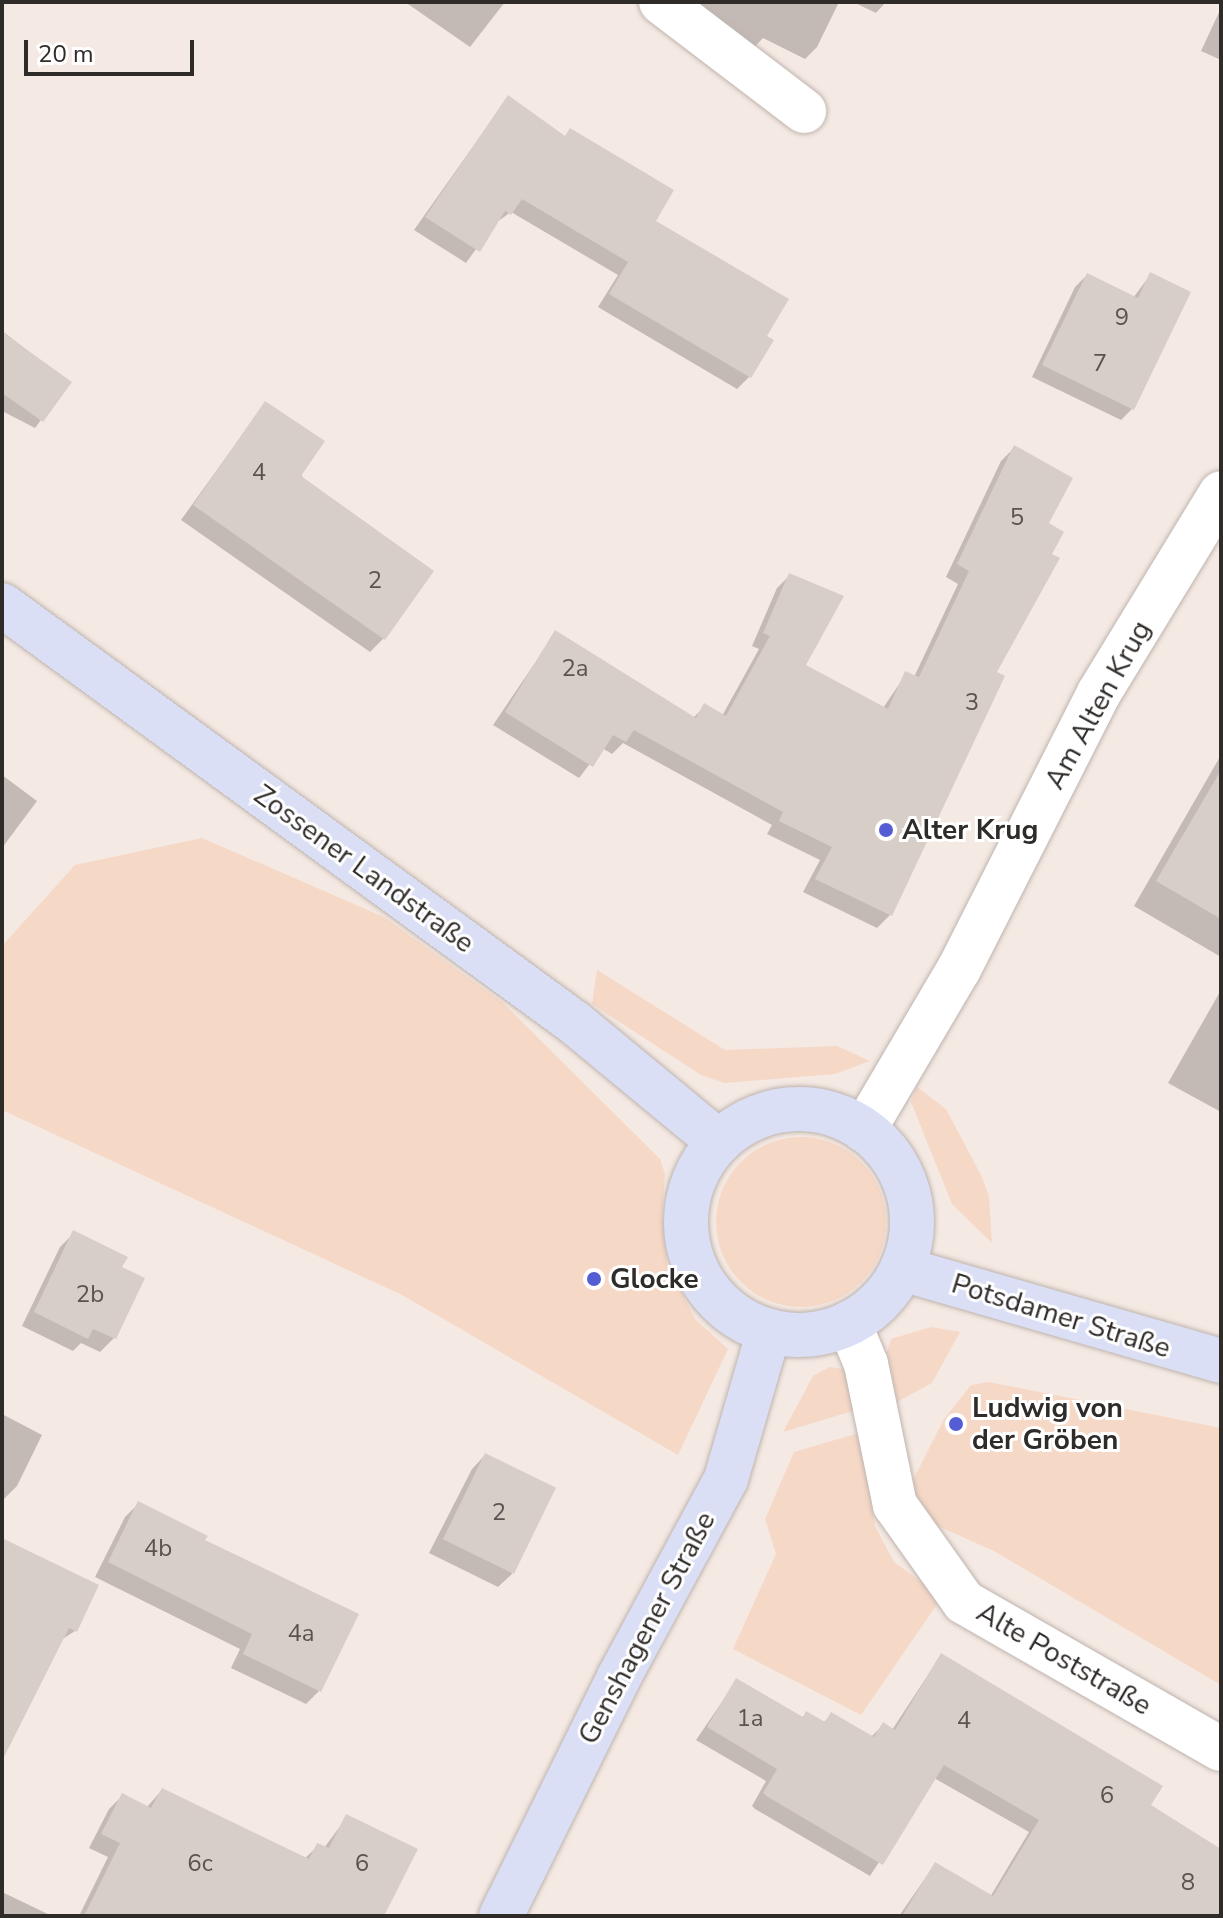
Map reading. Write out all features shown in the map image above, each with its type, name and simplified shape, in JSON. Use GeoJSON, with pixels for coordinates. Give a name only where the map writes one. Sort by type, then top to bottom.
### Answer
{"type":"FeatureCollection","features":[{"type":"Feature","properties":{"kind":"main road","name":"Zossener Landstraße"},"geometry":{"type":"LineString","coordinates":[[2,605],[575,1023],[719,1142]]}},
{"type":"Feature","properties":{"kind":"main road"},"geometry":{"type":"LineString","coordinates":[[790,1110],[829,1113],[864,1130],[892,1158],[908,1193],[911,1231],[902,1269],[874,1306],[849,1323],[810,1334],[769,1331],[722,1305],[700,1276],[688,1242],[691,1188],[719,1142],[752,1119],[790,1110]]}},
{"type":"Feature","properties":{"kind":"main road","name":"Potsdamer Straße"},"geometry":{"type":"LineString","coordinates":[[902,1269],[1221,1361]]}},
{"type":"Feature","properties":{"kind":"main road","name":"Genshagener Straße"},"geometry":{"type":"LineString","coordinates":[[501,1916],[619,1677],[726,1479],[769,1331]]}},
{"type":"Feature","properties":{"kind":"street"},"geometry":{"type":"LineString","coordinates":[[661,2],[804,111]]}},
{"type":"Feature","properties":{"kind":"street","name":"Am Alten Krug"},"geometry":{"type":"LineString","coordinates":[[864,1130],[959,969],[1099,693],[1221,493]]}},
{"type":"Feature","properties":{"kind":"street","name":"Alte Poststraße"},"geometry":{"type":"LineString","coordinates":[[849,1323],[866,1364],[895,1505],[964,1602],[1221,1749]]}},
{"type":"Feature","properties":{"kind":"shaded area"},"geometry":{"type":"Polygon","coordinates":[[[202,838],[384,917],[502,1002],[660,1159],[665,1174],[662,1217],[667,1264],[695,1319],[728,1349],[678,1455],[402,1295],[2,1110],[2,946],[75,865],[202,838]]]}},
{"type":"Feature","properties":{"kind":"shaded area"},"geometry":{"type":"Polygon","coordinates":[[[597,970],[725,1050],[837,1046],[870,1061],[835,1074],[724,1083],[701,1075],[592,1004],[597,970]]]}},
{"type":"Feature","properties":{"kind":"shaded area"},"geometry":{"type":"Polygon","coordinates":[[[917,1087],[946,1109],[982,1177],[989,1197],[992,1243],[952,1204],[911,1102],[917,1087]]]}},
{"type":"Feature","properties":{"kind":"shaded area"},"geometry":{"type":"Polygon","coordinates":[[[801,1137],[834,1143],[861,1162],[880,1189],[886,1222],[880,1255],[861,1282],[834,1301],[801,1307],[768,1301],[741,1282],[722,1255],[716,1222],[722,1189],[741,1162],[768,1143],[801,1137]]]}},
{"type":"Feature","properties":{"kind":"shaded area"},"geometry":{"type":"Polygon","coordinates":[[[931,1327],[960,1332],[932,1383],[897,1402],[887,1352],[891,1339],[931,1327]]]}},
{"type":"Feature","properties":{"kind":"shaded area"},"geometry":{"type":"Polygon","coordinates":[[[830,1367],[842,1369],[850,1379],[856,1410],[783,1432],[813,1376],[830,1367]]]}},
{"type":"Feature","properties":{"kind":"shaded area"},"geometry":{"type":"Polygon","coordinates":[[[989,1382],[1221,1428],[1221,1685],[994,1551],[931,1523],[910,1486],[944,1419],[971,1385],[989,1382]]]}},
{"type":"Feature","properties":{"kind":"shaded area"},"geometry":{"type":"Polygon","coordinates":[[[859,1433],[875,1526],[894,1562],[942,1597],[861,1715],[733,1649],[776,1554],[765,1519],[794,1452],[859,1433]]]}},
{"type":"Feature","properties":{"kind":"building"},"geometry":{"type":"Polygon","coordinates":[[[508,95],[565,136],[570,128],[674,190],[656,221],[789,299],[767,336],[774,340],[751,378],[609,294],[628,262],[522,199],[511,215],[505,211],[480,252],[425,217],[508,95]]]}},
{"type":"Feature","properties":{"kind":"building"},"geometry":{"type":"Polygon","coordinates":[[[1150,272],[1191,292],[1134,410],[1042,365],[1087,273],[1138,298],[1150,272]]]}},
{"type":"Feature","properties":{"kind":"building"},"geometry":{"type":"Polygon","coordinates":[[[2,332],[72,382],[43,422],[2,393],[2,332]]]}},
{"type":"Feature","properties":{"kind":"building"},"geometry":{"type":"Polygon","coordinates":[[[265,401],[325,441],[301,476],[434,571],[385,640],[193,505],[265,401]]]}},
{"type":"Feature","properties":{"kind":"building"},"geometry":{"type":"Polygon","coordinates":[[[1014,445],[1073,478],[1049,523],[1064,532],[1052,554],[1060,558],[997,672],[1005,676],[892,916],[815,879],[832,847],[779,821],[783,812],[634,730],[626,742],[613,735],[593,767],[505,712],[555,630],[696,718],[704,703],[726,716],[770,636],[763,633],[789,573],[844,596],[806,665],[888,709],[905,671],[919,677],[969,571],[957,564],[1014,445]]]}},
{"type":"Feature","properties":{"kind":"building"},"geometry":{"type":"Polygon","coordinates":[[[1221,770],[1221,919],[1156,881],[1221,770]]]}},
{"type":"Feature","properties":{"kind":"building"},"geometry":{"type":"Polygon","coordinates":[[[73,1230],[128,1257],[122,1267],[145,1278],[116,1339],[93,1329],[88,1339],[34,1312],[73,1230]]]}},
{"type":"Feature","properties":{"kind":"building"},"geometry":{"type":"Polygon","coordinates":[[[485,1453],[556,1488],[514,1574],[443,1539],[485,1453]]]}},
{"type":"Feature","properties":{"kind":"building"},"geometry":{"type":"Polygon","coordinates":[[[138,1501],[208,1536],[205,1540],[359,1614],[321,1692],[243,1654],[252,1634],[108,1562],[138,1501]]]}},
{"type":"Feature","properties":{"kind":"building"},"geometry":{"type":"Polygon","coordinates":[[[2,1538],[99,1585],[77,1632],[69,1628],[2,1761],[2,1538]]]}},
{"type":"Feature","properties":{"kind":"building"},"geometry":{"type":"Polygon","coordinates":[[[941,1653],[1163,1786],[1151,1805],[1221,1849],[1221,1916],[902,1916],[935,1862],[993,1896],[1039,1820],[944,1765],[883,1865],[768,1797],[763,1793],[777,1769],[707,1727],[736,1678],[803,1717],[806,1711],[825,1722],[831,1712],[874,1737],[883,1722],[895,1730],[941,1653]]]}},
{"type":"Feature","properties":{"kind":"building"},"geometry":{"type":"Polygon","coordinates":[[[162,1788],[309,1859],[317,1843],[329,1848],[346,1814],[418,1849],[384,1916],[84,1916],[120,1843],[101,1834],[122,1793],[151,1808],[162,1788]]]}},
{"type":"Feature","properties":{"kind":"place","name":"Alter Krug"},"geometry":{"type":"Point","coordinates":[886,830]}},
{"type":"Feature","properties":{"kind":"place","name":"Glocke"},"geometry":{"type":"Point","coordinates":[594,1279]}},
{"type":"Feature","properties":{"kind":"place","name":"Ludwig von der Gröben"},"geometry":{"type":"Point","coordinates":[956,1424]}}]}
